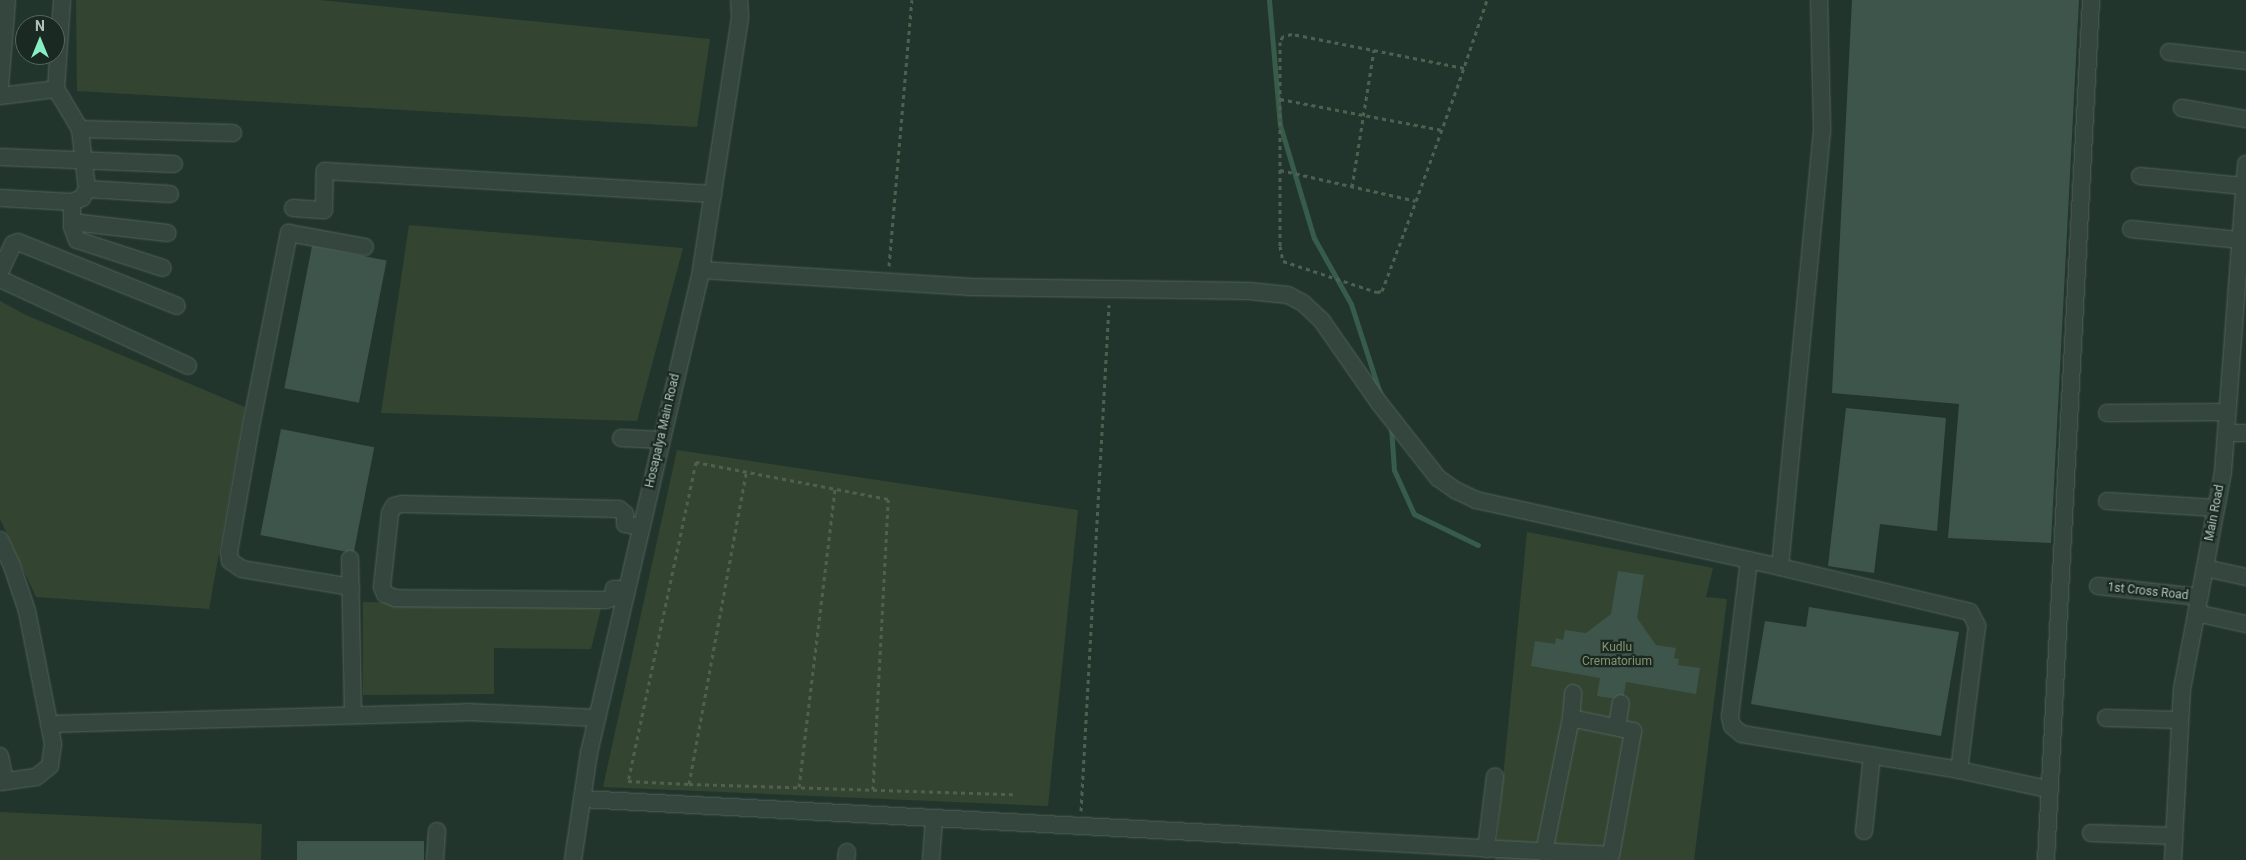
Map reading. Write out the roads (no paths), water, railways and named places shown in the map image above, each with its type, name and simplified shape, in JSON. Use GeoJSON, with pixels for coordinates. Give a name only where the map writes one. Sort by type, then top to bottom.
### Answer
{"type":"FeatureCollection","features":[{"type":"Feature","properties":{"kind":"street"},"geometry":{"type":"LineString","coordinates":[[0,86],[8,0]]}},
{"type":"Feature","properties":{"kind":"street"},"geometry":{"type":"LineString","coordinates":[[0,198],[72,202],[82,198],[87,189],[80,129],[56,88],[62,0]]}},
{"type":"Feature","properties":{"kind":"street","name":"Hosapalya Main Road"},"geometry":{"type":"LineString","coordinates":[[573,860],[597,718],[701,270],[740,17],[739,0]]}},
{"type":"Feature","properties":{"kind":"street"},"geometry":{"type":"LineString","coordinates":[[1780,567],[1822,128],[1818,0]]}},
{"type":"Feature","properties":{"kind":"street"},"geometry":{"type":"LineString","coordinates":[[2046,860],[2048,789],[2091,0]]}},
{"type":"Feature","properties":{"kind":"street"},"geometry":{"type":"LineString","coordinates":[[2169,52],[2246,61]]}},
{"type":"Feature","properties":{"kind":"street"},"geometry":{"type":"LineString","coordinates":[[0,96],[56,88]]}},
{"type":"Feature","properties":{"kind":"street"},"geometry":{"type":"LineString","coordinates":[[2182,108],[2246,119]]}},
{"type":"Feature","properties":{"kind":"street"},"geometry":{"type":"LineString","coordinates":[[80,129],[233,133]]}},
{"type":"Feature","properties":{"kind":"street"},"geometry":{"type":"LineString","coordinates":[[0,157],[174,164]]}},
{"type":"Feature","properties":{"kind":"street","name":"Main Road"},"geometry":{"type":"LineString","coordinates":[[2173,860],[2184,677],[2223,472],[2227,412],[2239,352],[2240,240],[2246,164]]}},
{"type":"Feature","properties":{"kind":"street"},"geometry":{"type":"LineString","coordinates":[[293,208],[324,210],[325,172],[713,194]]}},
{"type":"Feature","properties":{"kind":"street"},"geometry":{"type":"LineString","coordinates":[[2140,176],[2244,194]]}},
{"type":"Feature","properties":{"kind":"street"},"geometry":{"type":"LineString","coordinates":[[87,189],[170,194]]}},
{"type":"Feature","properties":{"kind":"street"},"geometry":{"type":"LineString","coordinates":[[72,202],[72,222],[74,235],[77,240],[163,268]]}},
{"type":"Feature","properties":{"kind":"street"},"geometry":{"type":"LineString","coordinates":[[72,222],[167,233]]}},
{"type":"Feature","properties":{"kind":"street"},"geometry":{"type":"LineString","coordinates":[[2131,228],[2240,240]]}},
{"type":"Feature","properties":{"kind":"street"},"geometry":{"type":"LineString","coordinates":[[350,587],[242,569],[230,561],[229,552],[250,426],[289,233],[365,247]]}},
{"type":"Feature","properties":{"kind":"street"},"geometry":{"type":"LineString","coordinates":[[0,272],[13,244],[18,242],[177,306]]}},
{"type":"Feature","properties":{"kind":"street"},"geometry":{"type":"LineString","coordinates":[[701,270],[968,287],[1249,291],[1288,296],[1303,303],[1322,321],[1380,404],[1438,478],[1455,490],[1476,500],[1780,567],[1970,612],[1977,626],[1959,770]]}},
{"type":"Feature","properties":{"kind":"street"},"geometry":{"type":"LineString","coordinates":[[0,279],[188,366]]}},
{"type":"Feature","properties":{"kind":"street"},"geometry":{"type":"LineString","coordinates":[[2107,413],[2227,412]]}},
{"type":"Feature","properties":{"kind":"street"},"geometry":{"type":"LineString","coordinates":[[2226,433],[2246,433]]}},
{"type":"Feature","properties":{"kind":"street"},"geometry":{"type":"LineString","coordinates":[[621,438],[662,440]]}},
{"type":"Feature","properties":{"kind":"street"},"geometry":{"type":"LineString","coordinates":[[2107,500],[2216,508]]}},
{"type":"Feature","properties":{"kind":"street"},"geometry":{"type":"LineString","coordinates":[[627,589],[614,589],[612,598],[606,600],[395,598],[385,594],[382,587],[390,514],[394,506],[402,504],[619,509],[625,514],[625,524],[641,527]]}},
{"type":"Feature","properties":{"kind":"street"},"geometry":{"type":"LineString","coordinates":[[0,540],[12,566],[27,611],[53,744],[50,766],[36,777],[3,782],[0,756]]}},
{"type":"Feature","properties":{"kind":"street"},"geometry":{"type":"LineString","coordinates":[[350,560],[353,716]]}},
{"type":"Feature","properties":{"kind":"street"},"geometry":{"type":"LineString","coordinates":[[1749,560],[1730,717],[1732,726],[1742,734],[1959,770],[2048,789]]}},
{"type":"Feature","properties":{"kind":"street"},"geometry":{"type":"LineString","coordinates":[[2205,568],[2246,577]]}},
{"type":"Feature","properties":{"kind":"street","name":"1st Cross Road"},"geometry":{"type":"LineString","coordinates":[[2098,586],[2199,597]]}},
{"type":"Feature","properties":{"kind":"street"},"geometry":{"type":"LineString","coordinates":[[2196,613],[2246,624]]}},
{"type":"Feature","properties":{"kind":"street"},"geometry":{"type":"LineString","coordinates":[[1544,852],[1571,718],[1573,693]]}},
{"type":"Feature","properties":{"kind":"street"},"geometry":{"type":"LineString","coordinates":[[1617,727],[1621,702]]}},
{"type":"Feature","properties":{"kind":"street"},"geometry":{"type":"LineString","coordinates":[[49,724],[467,712],[597,718]]}},
{"type":"Feature","properties":{"kind":"street"},"geometry":{"type":"LineString","coordinates":[[582,799],[1611,855],[1633,731],[1571,718]]}},
{"type":"Feature","properties":{"kind":"street"},"geometry":{"type":"LineString","coordinates":[[2106,718],[2180,720]]}},
{"type":"Feature","properties":{"kind":"street"},"geometry":{"type":"LineString","coordinates":[[1864,831],[1872,755]]}},
{"type":"Feature","properties":{"kind":"street"},"geometry":{"type":"LineString","coordinates":[[1493,849],[1495,777]]}},
{"type":"Feature","properties":{"kind":"street"},"geometry":{"type":"LineString","coordinates":[[930,860],[934,818]]}},
{"type":"Feature","properties":{"kind":"street"},"geometry":{"type":"LineString","coordinates":[[435,860],[437,831]]}},
{"type":"Feature","properties":{"kind":"street"},"geometry":{"type":"LineString","coordinates":[[2091,833],[2174,836]]}},
{"type":"Feature","properties":{"kind":"waterway"},"geometry":{"type":"LineString","coordinates":[[1269,0],[1280,125],[1314,238],[1351,304],[1380,393]]}},
{"type":"Feature","properties":{"kind":"waterway"},"geometry":{"type":"LineString","coordinates":[[1391,427],[1394,470],[1414,514],[1478,545]]}},
{"type":"Feature","properties":{"kind":"park label","name":"Kudlu Crematorium"},"geometry":{"type":"Point","coordinates":[1617,655]}}]}
